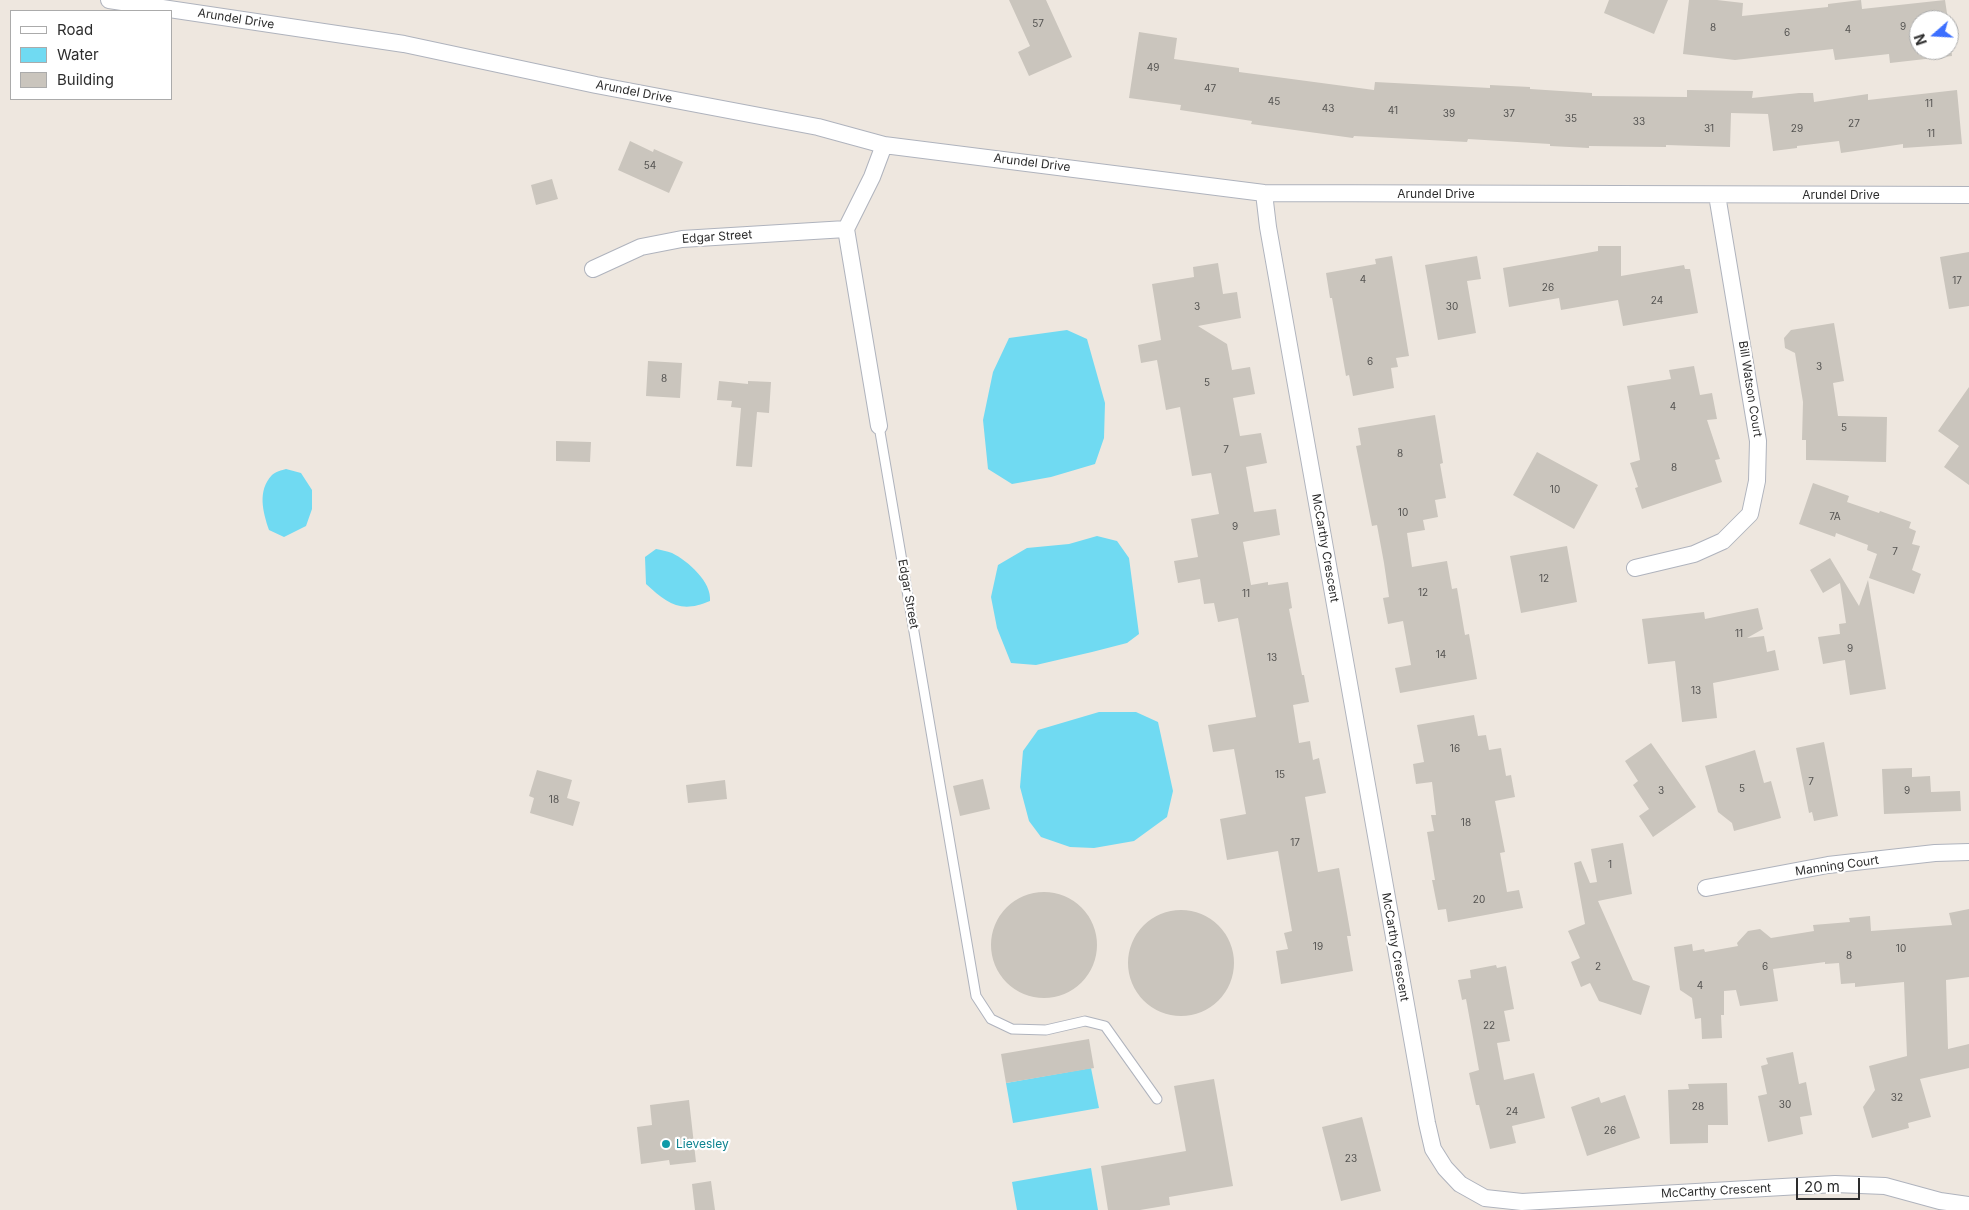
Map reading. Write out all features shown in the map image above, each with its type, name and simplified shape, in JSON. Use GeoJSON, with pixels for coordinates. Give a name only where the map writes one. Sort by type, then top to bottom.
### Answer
{"type":"FeatureCollection","features":[{"type":"Feature","properties":{"kind":"street","name":"Arundel Drive"},"geometry":{"type":"LineString","coordinates":[[109,0],[404,44],[596,85],[818,127],[884,145],[1264,193],[1969,195]]}},
{"type":"Feature","properties":{"kind":"street"},"geometry":{"type":"LineString","coordinates":[[846,229],[868,186],[884,145]]}},
{"type":"Feature","properties":{"kind":"street","name":"McCarthy Crescent"},"geometry":{"type":"LineString","coordinates":[[1264,193],[1268,227],[1426,1123],[1433,1149],[1445,1168],[1460,1184],[1485,1198],[1522,1202],[1835,1184],[1885,1186],[1940,1201],[1969,1205]]}},
{"type":"Feature","properties":{"kind":"street","name":"Bill Watson Court"},"geometry":{"type":"LineString","coordinates":[[1635,568],[1694,554],[1723,540],[1750,514],[1757,481],[1758,441],[1717,195]]}},
{"type":"Feature","properties":{"kind":"street","name":"Edgar Street"},"geometry":{"type":"LineString","coordinates":[[593,270],[641,247],[682,239],[846,229],[879,426]]}},
{"type":"Feature","properties":{"kind":"street","name":"Manning Court"},"geometry":{"type":"LineString","coordinates":[[1706,888],[1828,865],[1935,853],[1969,852]]}},
{"type":"Feature","properties":{"kind":"lane","name":"Edgar Street"},"geometry":{"type":"LineString","coordinates":[[879,426],[976,996],[991,1020],[1012,1029],[1046,1030],[1085,1021],[1105,1026],[1157,1099]]}},
{"type":"Feature","properties":{"kind":"water"},"geometry":{"type":"Polygon","coordinates":[[[1067,330],[1087,339],[1105,403],[1104,438],[1095,464],[1051,477],[1012,484],[988,469],[983,420],[993,372],[1009,338],[1067,330]]]}},
{"type":"Feature","properties":{"kind":"water"},"geometry":{"type":"Polygon","coordinates":[[[286,469],[301,473],[312,490],[312,509],[306,526],[284,537],[269,530],[265,516],[263,495],[267,481],[273,474],[286,469]]]}},
{"type":"Feature","properties":{"kind":"water"},"geometry":{"type":"Polygon","coordinates":[[[1097,536],[1117,541],[1129,558],[1139,634],[1127,643],[1036,665],[1011,663],[997,628],[991,597],[998,565],[1027,548],[1069,544],[1097,536]]]}},
{"type":"Feature","properties":{"kind":"water"},"geometry":{"type":"Polygon","coordinates":[[[656,549],[672,553],[692,567],[707,587],[710,601],[699,605],[682,606],[668,601],[646,584],[645,557],[656,549]]]}},
{"type":"Feature","properties":{"kind":"water"},"geometry":{"type":"Polygon","coordinates":[[[1099,712],[1136,712],[1158,722],[1173,791],[1167,817],[1134,841],[1094,848],[1070,847],[1041,837],[1029,821],[1020,787],[1023,751],[1038,730],[1099,712]]]}},
{"type":"Feature","properties":{"kind":"water"},"geometry":{"type":"Polygon","coordinates":[[[1091,1068],[1099,1108],[1013,1123],[1006,1083],[1091,1068]]]}},
{"type":"Feature","properties":{"kind":"water"},"geometry":{"type":"Polygon","coordinates":[[[1091,1168],[1098,1210],[1017,1210],[1012,1182],[1091,1168]]]}},
{"type":"Feature","properties":{"kind":"building"},"geometry":{"type":"Polygon","coordinates":[[[1009,0],[1046,0],[1072,57],[1029,76],[1018,52],[1030,46],[1009,0]]]}},
{"type":"Feature","properties":{"kind":"building"},"geometry":{"type":"Polygon","coordinates":[[[1609,0],[1668,0],[1654,34],[1604,13],[1609,0]]]}},
{"type":"Feature","properties":{"kind":"building"},"geometry":{"type":"Polygon","coordinates":[[[1689,0],[1717,0],[1743,3],[1742,16],[1828,7],[1828,4],[1861,0],[1862,9],[1945,0],[1946,10],[1909,10],[1909,60],[1917,60],[1890,63],[1889,54],[1835,60],[1833,49],[1735,60],[1683,54],[1689,0]]]}},
{"type":"Feature","properties":{"kind":"building"},"geometry":{"type":"Polygon","coordinates":[[[1139,32],[1177,38],[1174,59],[1239,68],[1239,72],[1374,90],[1375,82],[1490,88],[1490,85],[1530,87],[1530,89],[1592,93],[1592,96],[1687,97],[1687,90],[1753,91],[1752,98],[1813,93],[1814,102],[1868,94],[1868,100],[1957,90],[1962,144],[1903,148],[1903,144],[1841,153],[1839,141],[1773,151],[1768,114],[1731,113],[1730,147],[1666,145],[1666,147],[1589,146],[1589,148],[1468,139],[1467,142],[1354,136],[1353,138],[1251,124],[1252,121],[1180,110],[1181,105],[1129,98],[1139,32]]]}},
{"type":"Feature","properties":{"kind":"building"},"geometry":{"type":"Polygon","coordinates":[[[630,141],[653,152],[654,149],[683,162],[669,193],[618,170],[630,141]]]}},
{"type":"Feature","properties":{"kind":"building"},"geometry":{"type":"Polygon","coordinates":[[[552,179],[558,199],[536,205],[531,185],[552,179]]]}},
{"type":"Feature","properties":{"kind":"building"},"geometry":{"type":"Polygon","coordinates":[[[1598,246],[1621,246],[1621,276],[1684,265],[1685,269],[1690,269],[1698,313],[1623,326],[1618,300],[1561,310],[1559,298],[1509,307],[1503,268],[1598,251],[1598,246]]]}},
{"type":"Feature","properties":{"kind":"building"},"geometry":{"type":"Polygon","coordinates":[[[1969,252],[1969,306],[1949,309],[1940,257],[1969,252]]]}},
{"type":"Feature","properties":{"kind":"building"},"geometry":{"type":"Polygon","coordinates":[[[1392,256],[1409,356],[1396,358],[1398,367],[1391,368],[1394,388],[1353,396],[1349,375],[1346,376],[1326,273],[1376,264],[1375,259],[1392,256]]]}},
{"type":"Feature","properties":{"kind":"building"},"geometry":{"type":"Polygon","coordinates":[[[1477,256],[1481,279],[1467,281],[1476,333],[1438,340],[1425,265],[1477,256]]]}},
{"type":"Feature","properties":{"kind":"building"},"geometry":{"type":"Polygon","coordinates":[[[1218,263],[1223,294],[1237,292],[1241,318],[1198,326],[1227,344],[1232,370],[1250,367],[1255,394],[1233,398],[1240,436],[1261,433],[1267,463],[1246,467],[1254,512],[1276,509],[1280,535],[1243,542],[1251,585],[1268,582],[1268,585],[1288,582],[1292,608],[1289,609],[1309,702],[1293,705],[1299,743],[1310,741],[1313,760],[1319,758],[1326,793],[1305,797],[1318,872],[1339,868],[1351,936],[1347,936],[1353,971],[1281,984],[1276,951],[1288,949],[1284,933],[1292,931],[1278,851],[1227,860],[1220,819],[1246,814],[1234,749],[1213,752],[1208,725],[1256,717],[1238,618],[1218,622],[1214,603],[1204,604],[1200,579],[1178,583],[1174,561],[1198,557],[1191,519],[1219,514],[1211,473],[1192,476],[1180,407],[1166,410],[1157,360],[1141,363],[1138,345],[1161,340],[1152,284],[1194,277],[1193,267],[1218,263]]]}},
{"type":"Feature","properties":{"kind":"building"},"geometry":{"type":"Polygon","coordinates":[[[1834,323],[1844,381],[1833,383],[1838,416],[1887,417],[1886,462],[1806,460],[1806,440],[1802,440],[1803,402],[1795,353],[1785,348],[1784,338],[1791,330],[1834,323]]]}},
{"type":"Feature","properties":{"kind":"building"},"geometry":{"type":"Polygon","coordinates":[[[648,361],[682,363],[680,398],[646,396],[648,361]]]}},
{"type":"Feature","properties":{"kind":"building"},"geometry":{"type":"Polygon","coordinates":[[[1694,366],[1700,395],[1712,393],[1717,419],[1707,420],[1720,459],[1715,460],[1722,482],[1642,509],[1635,488],[1638,487],[1630,463],[1640,460],[1627,386],[1671,379],[1669,370],[1694,366]]]}},
{"type":"Feature","properties":{"kind":"building"},"geometry":{"type":"Polygon","coordinates":[[[719,381],[748,384],[748,381],[771,382],[769,413],[757,412],[752,467],[736,466],[741,408],[731,407],[732,401],[717,400],[719,381]]]}},
{"type":"Feature","properties":{"kind":"building"},"geometry":{"type":"Polygon","coordinates":[[[1969,387],[1969,485],[1944,467],[1959,446],[1938,431],[1969,387]]]}},
{"type":"Feature","properties":{"kind":"building"},"geometry":{"type":"Polygon","coordinates":[[[1435,415],[1443,463],[1440,464],[1446,498],[1435,500],[1438,517],[1423,520],[1425,530],[1407,533],[1412,567],[1447,561],[1452,589],[1457,588],[1465,635],[1469,634],[1477,679],[1400,693],[1395,668],[1411,665],[1403,621],[1388,624],[1383,598],[1389,597],[1384,563],[1377,525],[1372,526],[1356,446],[1361,445],[1358,428],[1435,415]]]}},
{"type":"Feature","properties":{"kind":"building"},"geometry":{"type":"Polygon","coordinates":[[[556,441],[591,442],[590,462],[556,461],[556,441]]]}},
{"type":"Feature","properties":{"kind":"building"},"geometry":{"type":"Polygon","coordinates":[[[1537,452],[1598,485],[1574,529],[1513,495],[1537,452]]]}},
{"type":"Feature","properties":{"kind":"building"},"geometry":{"type":"Polygon","coordinates":[[[1813,483],[1849,496],[1847,502],[1911,522],[1909,528],[1916,531],[1912,544],[1920,546],[1912,570],[1921,574],[1914,594],[1869,578],[1877,554],[1867,550],[1868,545],[1836,533],[1835,537],[1799,524],[1813,483]]]}},
{"type":"Feature","properties":{"kind":"building"},"geometry":{"type":"Polygon","coordinates":[[[1567,546],[1577,602],[1521,613],[1510,556],[1567,546]]]}},
{"type":"Feature","properties":{"kind":"building"},"geometry":{"type":"Polygon","coordinates":[[[1830,558],[1859,606],[1868,580],[1886,689],[1850,695],[1845,660],[1823,664],[1818,637],[1840,634],[1839,624],[1846,623],[1840,583],[1823,593],[1810,570],[1830,558]]]}},
{"type":"Feature","properties":{"kind":"building"},"geometry":{"type":"Polygon","coordinates":[[[1758,608],[1763,629],[1747,638],[1764,636],[1767,652],[1775,650],[1779,670],[1713,683],[1717,718],[1682,722],[1675,661],[1648,664],[1642,619],[1704,612],[1705,619],[1758,608]]]}},
{"type":"Feature","properties":{"kind":"building"},"geometry":{"type":"Polygon","coordinates":[[[1474,715],[1478,736],[1486,735],[1489,750],[1501,748],[1506,776],[1511,775],[1515,797],[1495,801],[1505,852],[1500,853],[1507,892],[1519,890],[1523,908],[1448,922],[1446,909],[1438,910],[1432,880],[1435,880],[1427,832],[1434,831],[1431,815],[1436,815],[1432,782],[1416,784],[1413,764],[1424,762],[1417,725],[1474,715]]]}},
{"type":"Feature","properties":{"kind":"building"},"geometry":{"type":"Polygon","coordinates":[[[1824,742],[1838,816],[1814,821],[1812,812],[1809,813],[1796,748],[1824,742]]]}},
{"type":"Feature","properties":{"kind":"building"},"geometry":{"type":"Polygon","coordinates":[[[1651,743],[1696,807],[1653,837],[1639,816],[1649,809],[1633,785],[1638,781],[1625,761],[1651,743]]]}},
{"type":"Feature","properties":{"kind":"building"},"geometry":{"type":"Polygon","coordinates":[[[1755,750],[1764,783],[1771,781],[1781,818],[1734,831],[1732,823],[1718,812],[1705,766],[1755,750]]]}},
{"type":"Feature","properties":{"kind":"building"},"geometry":{"type":"Polygon","coordinates":[[[1912,768],[1912,777],[1930,776],[1931,792],[1960,791],[1961,811],[1884,814],[1882,769],[1912,768]]]}},
{"type":"Feature","properties":{"kind":"building"},"geometry":{"type":"Polygon","coordinates":[[[537,770],[572,780],[567,798],[580,802],[573,826],[530,813],[534,798],[529,796],[537,770]]]}},
{"type":"Feature","properties":{"kind":"building"},"geometry":{"type":"Polygon","coordinates":[[[983,779],[990,809],[960,816],[953,786],[983,779]]]}},
{"type":"Feature","properties":{"kind":"building"},"geometry":{"type":"Polygon","coordinates":[[[725,780],[727,799],[688,803],[686,785],[725,780]]]}},
{"type":"Feature","properties":{"kind":"building"},"geometry":{"type":"Polygon","coordinates":[[[1623,843],[1632,894],[1598,901],[1633,980],[1650,986],[1641,1015],[1599,1001],[1590,983],[1581,987],[1571,962],[1580,958],[1568,931],[1585,924],[1574,863],[1581,861],[1590,883],[1597,882],[1591,849],[1623,843]]]}},
{"type":"Feature","properties":{"kind":"building"},"geometry":{"type":"Polygon","coordinates":[[[1044,892],[1064,896],[1082,907],[1093,925],[1097,945],[1093,965],[1082,983],[1064,994],[1044,998],[1024,994],[1006,983],[995,965],[991,945],[995,925],[1006,907],[1024,896],[1044,892]]]}},
{"type":"Feature","properties":{"kind":"building"},"geometry":{"type":"Polygon","coordinates":[[[1969,909],[1969,977],[1946,980],[1948,1049],[1969,1044],[1969,1068],[1920,1079],[1931,1117],[1908,1123],[1909,1128],[1872,1138],[1863,1107],[1875,1090],[1869,1066],[1907,1056],[1904,982],[1855,987],[1855,983],[1841,984],[1839,963],[1825,964],[1825,962],[1773,969],[1778,1001],[1740,1006],[1736,990],[1724,991],[1724,1015],[1721,1015],[1722,1038],[1702,1039],[1701,1018],[1695,1019],[1692,998],[1680,990],[1674,947],[1692,944],[1693,951],[1704,949],[1705,952],[1738,946],[1737,943],[1748,931],[1760,929],[1771,938],[1814,931],[1813,925],[1850,922],[1849,918],[1870,916],[1871,931],[1952,925],[1949,913],[1969,909]]]}},
{"type":"Feature","properties":{"kind":"building"},"geometry":{"type":"Polygon","coordinates":[[[1181,910],[1201,914],[1219,925],[1230,943],[1234,963],[1230,983],[1219,1001],[1201,1012],[1181,1016],[1161,1012],[1143,1001],[1132,983],[1128,963],[1132,943],[1143,925],[1161,914],[1181,910]]]}},
{"type":"Feature","properties":{"kind":"building"},"geometry":{"type":"Polygon","coordinates":[[[1496,965],[1497,968],[1506,966],[1514,1009],[1504,1011],[1510,1041],[1497,1043],[1504,1080],[1534,1073],[1545,1118],[1512,1126],[1516,1143],[1490,1149],[1479,1105],[1476,1105],[1469,1073],[1479,1070],[1466,999],[1462,1000],[1458,980],[1471,978],[1470,970],[1496,965]]]}},
{"type":"Feature","properties":{"kind":"building"},"geometry":{"type":"Polygon","coordinates":[[[1089,1039],[1094,1068],[1006,1083],[1001,1054],[1089,1039]]]}},
{"type":"Feature","properties":{"kind":"building"},"geometry":{"type":"Polygon","coordinates":[[[1793,1052],[1799,1084],[1806,1082],[1812,1115],[1800,1117],[1803,1134],[1768,1142],[1758,1096],[1767,1094],[1761,1066],[1768,1064],[1766,1058],[1793,1052]]]}},
{"type":"Feature","properties":{"kind":"building"},"geometry":{"type":"Polygon","coordinates":[[[1214,1079],[1233,1186],[1169,1197],[1170,1205],[1140,1210],[1108,1210],[1101,1166],[1186,1151],[1174,1086],[1214,1079]]]}},
{"type":"Feature","properties":{"kind":"building"},"geometry":{"type":"Polygon","coordinates":[[[1727,1083],[1728,1125],[1708,1125],[1708,1143],[1670,1144],[1668,1090],[1689,1089],[1688,1084],[1727,1083]]]}},
{"type":"Feature","properties":{"kind":"building"},"geometry":{"type":"Polygon","coordinates":[[[1625,1095],[1640,1138],[1587,1156],[1571,1107],[1599,1097],[1601,1103],[1625,1095]]]}},
{"type":"Feature","properties":{"kind":"building","name":"Lievesley"},"geometry":{"type":"Polygon","coordinates":[[[689,1100],[696,1162],[670,1165],[669,1160],[641,1164],[637,1127],[652,1125],[650,1105],[689,1100]]]}},
{"type":"Feature","properties":{"kind":"building"},"geometry":{"type":"Polygon","coordinates":[[[1362,1117],[1381,1191],[1341,1201],[1322,1127],[1362,1117]]]}},
{"type":"Feature","properties":{"kind":"building"},"geometry":{"type":"Polygon","coordinates":[[[711,1181],[715,1210],[695,1210],[692,1184],[711,1181]]]}},
{"type":"Feature","properties":{"kind":"place","name":"Lievesley"},"geometry":{"type":"Point","coordinates":[666,1144]}}]}
